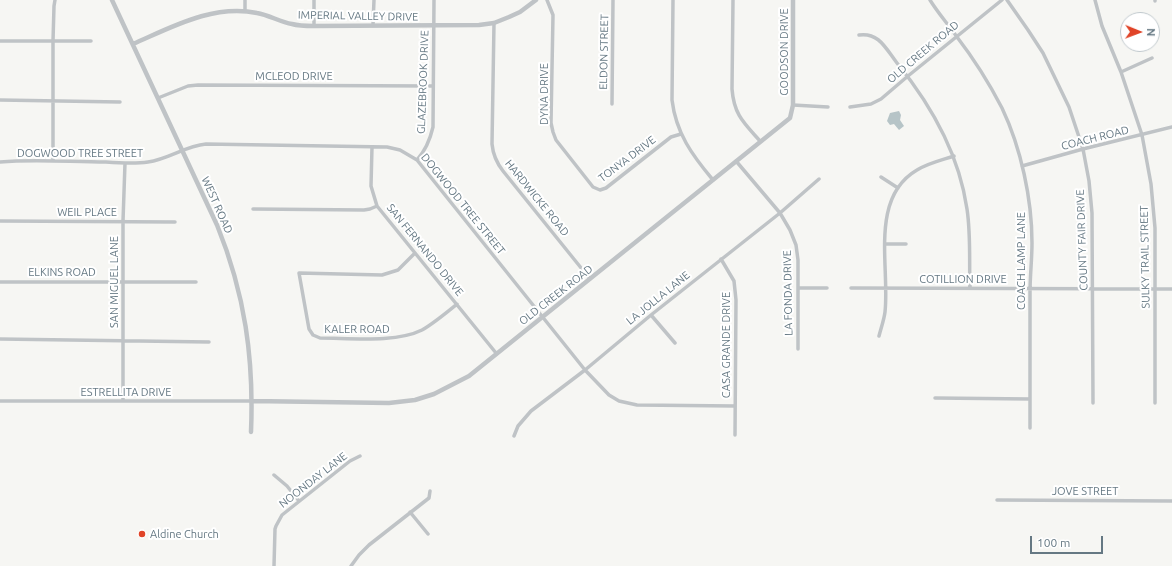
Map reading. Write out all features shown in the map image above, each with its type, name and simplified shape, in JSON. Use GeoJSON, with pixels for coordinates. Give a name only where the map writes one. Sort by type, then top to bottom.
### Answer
{"type":"FeatureCollection","features":[{"type":"Feature","properties":{"kind":"street"},"geometry":{"type":"LineString","coordinates":[[53,160],[53,42],[55,0]]}},
{"type":"Feature","properties":{"kind":"street","name":"WEST ROAD"},"geometry":{"type":"LineString","coordinates":[[112,0],[217,225],[225,246],[237,284],[247,332],[252,375],[251,432]]}},
{"type":"Feature","properties":{"kind":"street"},"geometry":{"type":"LineString","coordinates":[[245,0],[245,11]]}},
{"type":"Feature","properties":{"kind":"street"},"geometry":{"type":"LineString","coordinates":[[314,0],[314,26]]}},
{"type":"Feature","properties":{"kind":"street"},"geometry":{"type":"LineString","coordinates":[[373,26],[374,0]]}},
{"type":"Feature","properties":{"kind":"street","name":"GLAZEBROOK DRIVE"},"geometry":{"type":"LineString","coordinates":[[417,160],[426,148],[433,127],[432,86],[434,0]]}},
{"type":"Feature","properties":{"kind":"street","name":"IMPERIAL VALLEY DRIVE"},"geometry":{"type":"LineString","coordinates":[[133,44],[202,16],[230,11],[245,11],[264,14],[292,24],[314,26],[479,25],[494,23],[520,12],[536,0]]}},
{"type":"Feature","properties":{"kind":"street","name":"DYNA DRIVE"},"geometry":{"type":"LineString","coordinates":[[547,0],[553,16],[551,123],[553,132],[556,140],[587,179]]}},
{"type":"Feature","properties":{"kind":"street","name":"ELDON STREET"},"geometry":{"type":"LineString","coordinates":[[612,104],[614,0]]}},
{"type":"Feature","properties":{"kind":"street"},"geometry":{"type":"LineString","coordinates":[[673,0],[673,111],[680,134],[694,157],[713,180]]}},
{"type":"Feature","properties":{"kind":"street"},"geometry":{"type":"LineString","coordinates":[[733,0],[733,101],[739,118],[760,141]]}},
{"type":"Feature","properties":{"kind":"street","name":"GOODSON DRIVE"},"geometry":{"type":"LineString","coordinates":[[793,0],[793,105]]}},
{"type":"Feature","properties":{"kind":"street","name":"COACH LAMP LANE"},"geometry":{"type":"LineString","coordinates":[[930,0],[988,83],[1013,136],[1022,166],[1030,210],[1032,243],[1030,288],[1030,428]]}},
{"type":"Feature","properties":{"kind":"street","name":"OLD CREEK ROAD"},"geometry":{"type":"LineString","coordinates":[[850,107],[871,104],[881,99],[956,36],[1002,0]]}},
{"type":"Feature","properties":{"kind":"street","name":"COUNTY FAIR DRIVE"},"geometry":{"type":"LineString","coordinates":[[1007,0],[1028,30],[1049,66],[1069,107],[1083,149],[1092,213],[1093,402]]}},
{"type":"Feature","properties":{"kind":"street","name":"SULKY TRAIL STREET"},"geometry":{"type":"LineString","coordinates":[[1095,0],[1102,26],[1121,72],[1142,135],[1151,184],[1155,228],[1155,403]]}},
{"type":"Feature","properties":{"kind":"street","name":"HARDWICKE ROAD"},"geometry":{"type":"LineString","coordinates":[[494,23],[493,154],[503,171],[590,278]]}},
{"type":"Feature","properties":{"kind":"street"},"geometry":{"type":"LineString","coordinates":[[859,35],[867,34],[877,37],[908,76],[937,119],[954,156],[963,186],[967,208],[969,226],[970,288]]}},
{"type":"Feature","properties":{"kind":"street"},"geometry":{"type":"LineString","coordinates":[[0,41],[91,42]]}},
{"type":"Feature","properties":{"kind":"street"},"geometry":{"type":"LineString","coordinates":[[1121,72],[1152,58]]}},
{"type":"Feature","properties":{"kind":"street","name":"MCLEOD DRIVE"},"geometry":{"type":"LineString","coordinates":[[158,98],[188,86],[198,85],[432,86]]}},
{"type":"Feature","properties":{"kind":"street"},"geometry":{"type":"LineString","coordinates":[[0,100],[120,102]]}},
{"type":"Feature","properties":{"kind":"street"},"geometry":{"type":"LineString","coordinates":[[793,105],[828,107]]}},
{"type":"Feature","properties":{"kind":"street","name":"OLD CREEK ROAD"},"geometry":{"type":"LineString","coordinates":[[252,401],[388,403],[415,400],[434,394],[469,376],[790,118],[793,105]]}},
{"type":"Feature","properties":{"kind":"street","name":"COACH ROAD"},"geometry":{"type":"LineString","coordinates":[[1022,166],[1172,127]]}},
{"type":"Feature","properties":{"kind":"street","name":"TONYA DRIVE"},"geometry":{"type":"LineString","coordinates":[[587,179],[593,187],[600,190],[606,188],[671,137],[680,134]]}},
{"type":"Feature","properties":{"kind":"street","name":"DOGWOOD TREE STREET"},"geometry":{"type":"LineString","coordinates":[[0,162],[53,160],[125,163],[148,162],[163,159],[189,147],[206,144],[372,146],[400,150],[417,160],[585,370],[609,395],[619,401],[637,405],[735,406]]}},
{"type":"Feature","properties":{"kind":"street","name":"SAN FERNANDO DRIVE"},"geometry":{"type":"LineString","coordinates":[[372,146],[371,186],[377,206],[496,353]]}},
{"type":"Feature","properties":{"kind":"street"},"geometry":{"type":"LineString","coordinates":[[879,336],[885,313],[888,207],[904,180],[916,170],[954,156]]}},
{"type":"Feature","properties":{"kind":"street","name":"LA FONDA DRIVE"},"geometry":{"type":"LineString","coordinates":[[736,161],[780,213],[790,230],[796,245],[798,260],[798,349]]}},
{"type":"Feature","properties":{"kind":"street","name":"SAN MIGUEL LANE"},"geometry":{"type":"LineString","coordinates":[[123,401],[123,221],[125,163]]}},
{"type":"Feature","properties":{"kind":"street"},"geometry":{"type":"LineString","coordinates":[[881,177],[898,188]]}},
{"type":"Feature","properties":{"kind":"street","name":"LA JOLLA LANE"},"geometry":{"type":"LineString","coordinates":[[514,436],[518,426],[525,417],[585,370],[651,314],[780,213],[819,179]]}},
{"type":"Feature","properties":{"kind":"street"},"geometry":{"type":"LineString","coordinates":[[253,209],[364,210],[377,206]]}},
{"type":"Feature","properties":{"kind":"street","name":"WEIL PLACE"},"geometry":{"type":"LineString","coordinates":[[0,221],[175,222]]}},
{"type":"Feature","properties":{"kind":"street"},"geometry":{"type":"LineString","coordinates":[[886,244],[906,244]]}},
{"type":"Feature","properties":{"kind":"street","name":"KALER ROAD"},"geometry":{"type":"LineString","coordinates":[[415,254],[398,270],[382,275],[299,273],[309,329],[313,336],[320,338],[393,338],[408,335],[421,330],[457,304]]}},
{"type":"Feature","properties":{"kind":"street","name":"CASA GRANDE DRIVE"},"geometry":{"type":"LineString","coordinates":[[721,259],[734,281],[736,300],[735,435]]}},
{"type":"Feature","properties":{"kind":"street","name":"ELKINS ROAD"},"geometry":{"type":"LineString","coordinates":[[0,282],[196,282]]}},
{"type":"Feature","properties":{"kind":"street"},"geometry":{"type":"LineString","coordinates":[[798,288],[827,288]]}},
{"type":"Feature","properties":{"kind":"street","name":"COTILLION DRIVE"},"geometry":{"type":"LineString","coordinates":[[851,288],[1172,289]]}},
{"type":"Feature","properties":{"kind":"street"},"geometry":{"type":"LineString","coordinates":[[651,314],[675,343]]}},
{"type":"Feature","properties":{"kind":"street"},"geometry":{"type":"LineString","coordinates":[[0,339],[209,342]]}},
{"type":"Feature","properties":{"kind":"street"},"geometry":{"type":"LineString","coordinates":[[935,398],[1030,399]]}},
{"type":"Feature","properties":{"kind":"street","name":"ESTRELLITA DRIVE"},"geometry":{"type":"LineString","coordinates":[[0,401],[252,401]]}},
{"type":"Feature","properties":{"kind":"street","name":"NOONDAY LANE"},"geometry":{"type":"LineString","coordinates":[[274,566],[276,526],[282,515],[350,461],[360,456]]}},
{"type":"Feature","properties":{"kind":"street"},"geometry":{"type":"LineString","coordinates":[[274,475],[288,486],[299,501]]}},
{"type":"Feature","properties":{"kind":"street"},"geometry":{"type":"LineString","coordinates":[[350,566],[364,550],[429,498],[430,490]]}},
{"type":"Feature","properties":{"kind":"street","name":"JOVE STREET"},"geometry":{"type":"LineString","coordinates":[[997,500],[1172,501]]}},
{"type":"Feature","properties":{"kind":"street"},"geometry":{"type":"LineString","coordinates":[[410,512],[428,534]]}},
{"type":"Feature","properties":{"kind":"shaded area"},"geometry":{"type":"Polygon","coordinates":[[[899,111],[901,115],[900,120],[904,126],[899,130],[894,124],[890,125],[887,121],[890,113],[899,111]]]}},
{"type":"Feature","properties":{"kind":"place","name":"Aldine Church"},"geometry":{"type":"Point","coordinates":[142,534]}}]}
